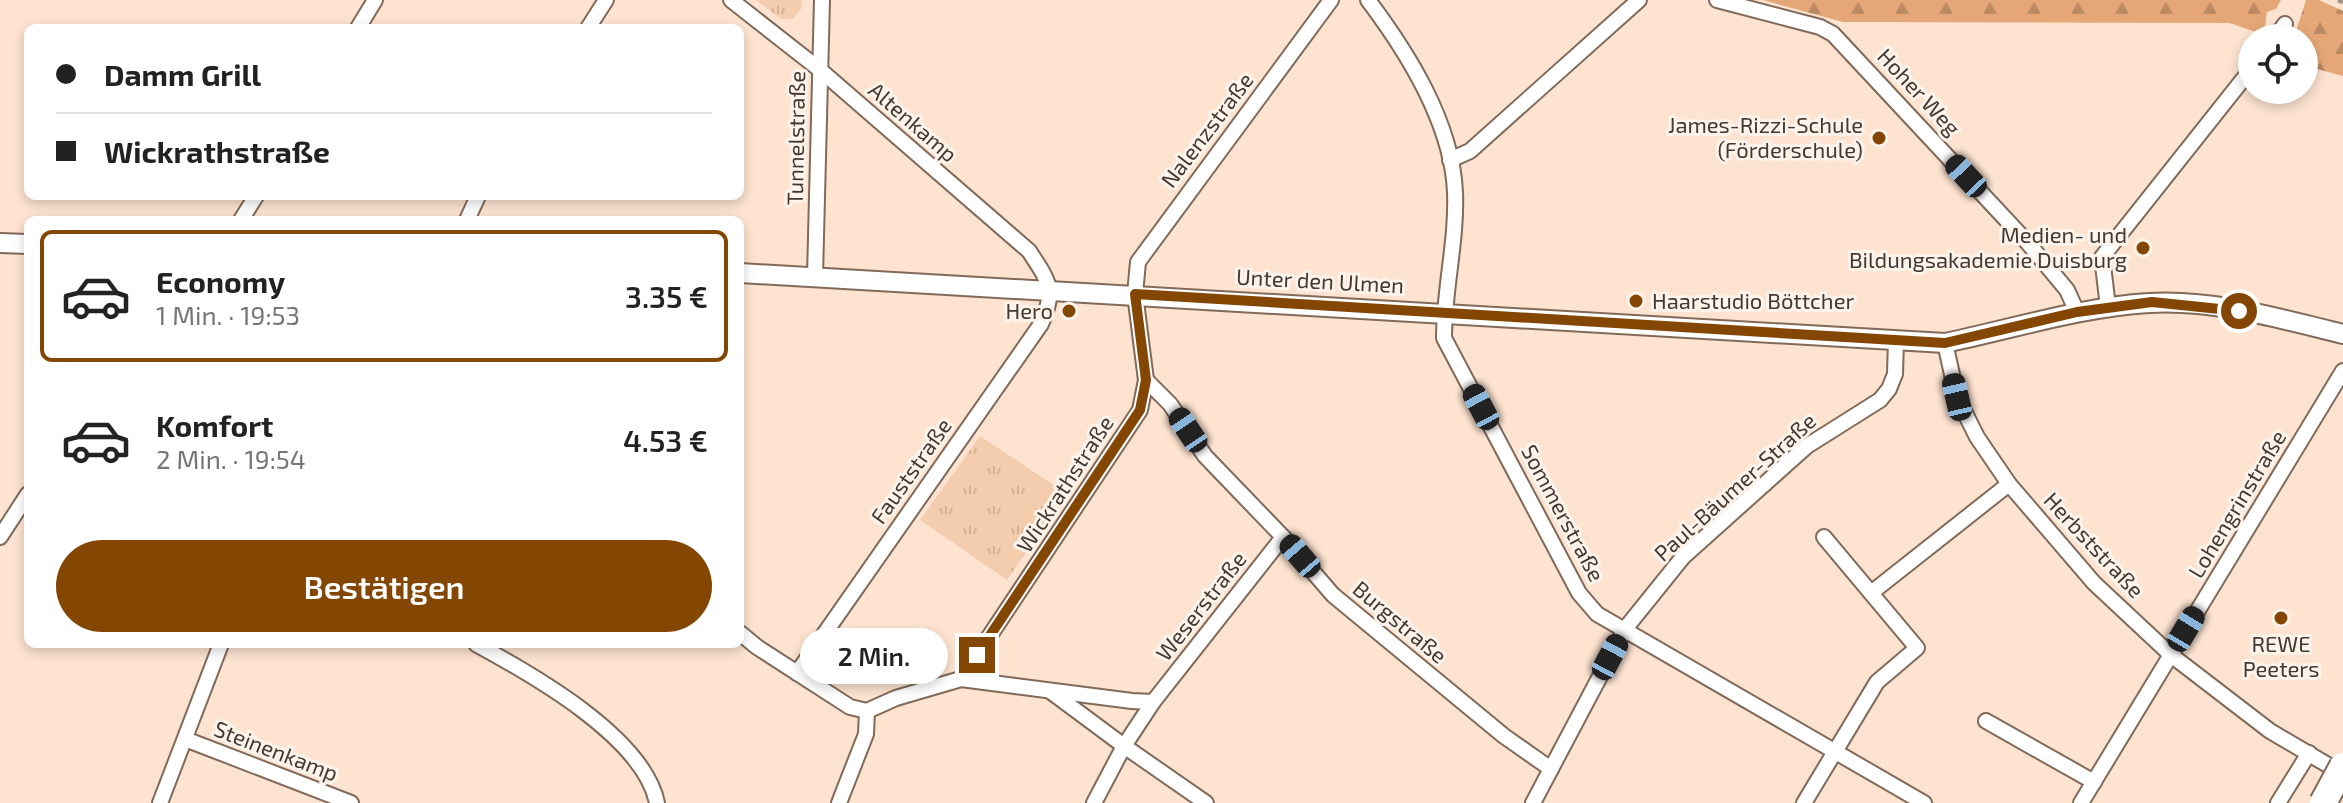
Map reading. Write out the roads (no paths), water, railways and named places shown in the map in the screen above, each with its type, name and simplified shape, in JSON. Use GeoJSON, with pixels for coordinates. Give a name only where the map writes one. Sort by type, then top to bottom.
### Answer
{"type":"FeatureCollection","features":[{"type":"Feature","properties":{"kind":"highway"},"geometry":{"type":"LineString","coordinates":[[2323,803],[2343,766]]}},
{"type":"Feature","properties":{"kind":"street"},"geometry":{"type":"LineString","coordinates":[[360,24],[375,0]]}},
{"type":"Feature","properties":{"kind":"street"},"geometry":{"type":"LineString","coordinates":[[591,24],[606,0]]}},
{"type":"Feature","properties":{"kind":"street","name":"Altenkamp"},"geometry":{"type":"LineString","coordinates":[[731,0],[819,69],[1029,251],[1051,291]]}},
{"type":"Feature","properties":{"kind":"street","name":"Tunnelstraße"},"geometry":{"type":"LineString","coordinates":[[815,276],[822,0]]}},
{"type":"Feature","properties":{"kind":"street","name":"Nalenzstraße"},"geometry":{"type":"LineString","coordinates":[[1135,294],[1138,262],[1144,252],[1331,0]]}},
{"type":"Feature","properties":{"kind":"street","name":"Sommerstraße"},"geometry":{"type":"LineString","coordinates":[[1368,0],[1414,68],[1432,105],[1450,160],[1455,191],[1444,338],[1579,593],[1597,614],[1924,803]]}},
{"type":"Feature","properties":{"kind":"street"},"geometry":{"type":"LineString","coordinates":[[1450,160],[1470,151],[1639,0]]}},
{"type":"Feature","properties":{"kind":"street","name":"Hoher Weg"},"geometry":{"type":"LineString","coordinates":[[1717,0],[1820,27],[1833,34],[2028,243],[2067,290],[2077,312]]}},
{"type":"Feature","properties":{"kind":"street"},"geometry":{"type":"LineString","coordinates":[[2108,307],[2102,257],[2238,86]]}},
{"type":"Feature","properties":{"kind":"street"},"geometry":{"type":"LineString","coordinates":[[0,243],[24,244]]}},
{"type":"Feature","properties":{"kind":"street","name":"Unter den Ulmen"},"geometry":{"type":"LineString","coordinates":[[744,273],[1945,343],[2077,312],[2152,302],[2213,307],[2343,334]]}},
{"type":"Feature","properties":{"kind":"street","name":"Fauststraße"},"geometry":{"type":"LineString","coordinates":[[797,673],[1041,324],[1049,307],[1051,291]]}},
{"type":"Feature","properties":{"kind":"street","name":"Wickrathstraße"},"geometry":{"type":"LineString","coordinates":[[961,679],[1140,410],[1146,380],[1135,294]]}},
{"type":"Feature","properties":{"kind":"street","name":"Paul-Bäumer-Straße"},"geometry":{"type":"LineString","coordinates":[[1533,803],[1625,629],[1683,557],[1705,537],[1807,446],[1880,400],[1895,374],[1896,340]]}},
{"type":"Feature","properties":{"kind":"street","name":"Herbststraße"},"geometry":{"type":"LineString","coordinates":[[1945,343],[1957,397],[1977,437],[2009,484],[2094,583],[2171,655],[2270,731],[2343,774]]}},
{"type":"Feature","properties":{"kind":"street","name":"Lohengrinstraße"},"geometry":{"type":"LineString","coordinates":[[2081,803],[2343,371]]}},
{"type":"Feature","properties":{"kind":"street","name":"Burgstraße"},"geometry":{"type":"LineString","coordinates":[[1146,380],[1170,404],[1205,456],[1283,537],[1333,595],[1504,736],[1551,769]]}},
{"type":"Feature","properties":{"kind":"street"},"geometry":{"type":"LineString","coordinates":[[1871,593],[2009,484]]}},
{"type":"Feature","properties":{"kind":"street"},"geometry":{"type":"LineString","coordinates":[[0,537],[24,500]]}},
{"type":"Feature","properties":{"kind":"street","name":"Weserstraße"},"geometry":{"type":"LineString","coordinates":[[1094,803],[1124,746],[1153,702],[1283,537]]}},
{"type":"Feature","properties":{"kind":"street"},"geometry":{"type":"LineString","coordinates":[[1804,803],[1877,682],[1917,648],[1824,537]]}},
{"type":"Feature","properties":{"kind":"street"},"geometry":{"type":"LineString","coordinates":[[744,636],[850,707],[867,711],[896,698],[961,679],[1153,702]]}},
{"type":"Feature","properties":{"kind":"street"},"geometry":{"type":"LineString","coordinates":[[160,803],[219,648]]}},
{"type":"Feature","properties":{"kind":"street"},"geometry":{"type":"LineString","coordinates":[[483,648],[555,690],[615,739],[648,777],[657,803]]}},
{"type":"Feature","properties":{"kind":"street"},"geometry":{"type":"LineString","coordinates":[[1046,689],[1206,803]]}},
{"type":"Feature","properties":{"kind":"street"},"geometry":{"type":"LineString","coordinates":[[839,803],[866,734],[867,711]]}},
{"type":"Feature","properties":{"kind":"street"},"geometry":{"type":"LineString","coordinates":[[1986,721],[2094,782]]}},
{"type":"Feature","properties":{"kind":"street","name":"Steinenkamp"},"geometry":{"type":"LineString","coordinates":[[185,739],[351,803]]}},
{"type":"Feature","properties":{"kind":"street"},"geometry":{"type":"LineString","coordinates":[[2278,803],[2309,753]]}},
{"type":"Feature","properties":{"kind":"railway"},"geometry":{"type":"LineString","coordinates":[[2338,0],[2343,2]]}},
{"type":"Feature","properties":{"kind":"place","name":"James-Rizzi-Schule (Förderschule)"},"geometry":{"type":"Point","coordinates":[1879,138]}},
{"type":"Feature","properties":{"kind":"place","name":"Medien- und Bildungsakademie Duisburg"},"geometry":{"type":"Point","coordinates":[2143,248]}},
{"type":"Feature","properties":{"kind":"place","name":"Haarstudio Böttcher"},"geometry":{"type":"Point","coordinates":[1636,301]}},
{"type":"Feature","properties":{"kind":"place","name":"Hero"},"geometry":{"type":"Point","coordinates":[1069,311]}},
{"type":"Feature","properties":{"kind":"place","name":"REWE Peeters"},"geometry":{"type":"Point","coordinates":[2281,618]}}]}
